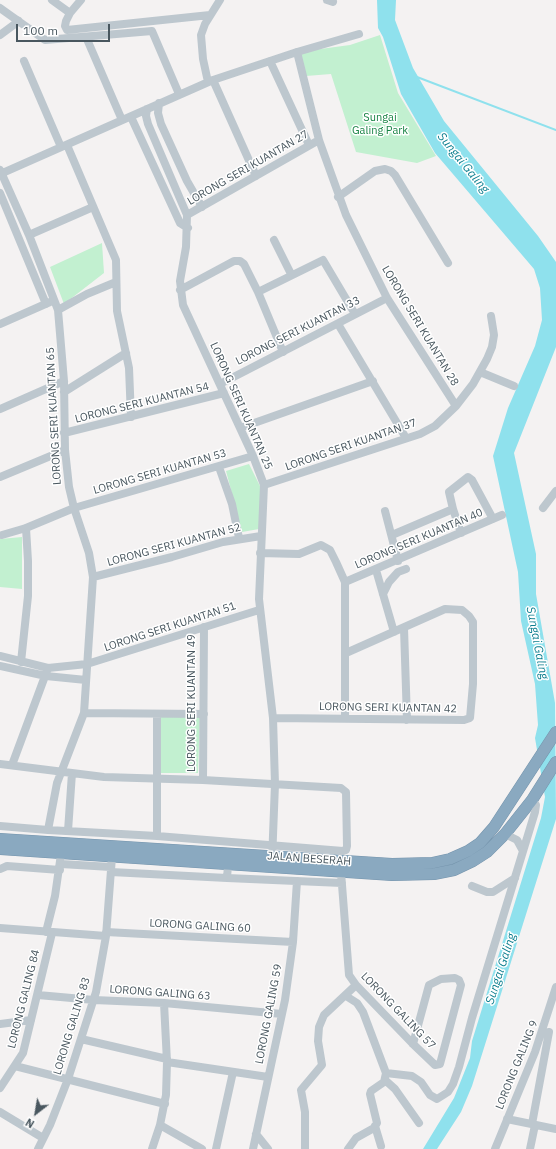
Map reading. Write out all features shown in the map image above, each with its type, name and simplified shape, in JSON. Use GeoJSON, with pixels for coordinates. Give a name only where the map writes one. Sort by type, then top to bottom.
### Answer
{"type":"FeatureCollection","features":[{"type":"Feature","properties":{"kind":"highway","name":"JALAN BESERAH"},"geometry":{"type":"LineString","coordinates":[[0,839],[61,858],[273,850],[412,864],[432,863],[450,859],[468,851],[480,843],[494,827],[532,771],[556,732]]}},
{"type":"Feature","properties":{"kind":"highway","name":"JALAN BESERAH"},"geometry":{"type":"LineString","coordinates":[[0,849],[111,865],[228,864],[272,868],[342,878],[434,874],[454,870],[487,852],[505,834],[532,800],[556,762]]}},
{"type":"Feature","properties":{"kind":"street"},"geometry":{"type":"LineString","coordinates":[[52,0],[70,13]]}},
{"type":"Feature","properties":{"kind":"street"},"geometry":{"type":"LineString","coordinates":[[81,0],[70,13],[65,26],[67,30],[210,15]]}},
{"type":"Feature","properties":{"kind":"street"},"geometry":{"type":"LineString","coordinates":[[220,0],[210,15],[201,35],[202,53],[210,81],[256,176]]}},
{"type":"Feature","properties":{"kind":"street"},"geometry":{"type":"LineString","coordinates":[[0,8],[45,40],[152,31],[179,94]]}},
{"type":"Feature","properties":{"kind":"street"},"geometry":{"type":"LineString","coordinates":[[0,35],[19,21]]}},
{"type":"Feature","properties":{"kind":"street"},"geometry":{"type":"LineString","coordinates":[[1,173],[210,81],[297,52],[359,34]]}},
{"type":"Feature","properties":{"kind":"street"},"geometry":{"type":"LineString","coordinates":[[86,36],[122,120]]}},
{"type":"Feature","properties":{"kind":"street","name":"LORONG SERI KUANTAN 28"},"geometry":{"type":"LineString","coordinates":[[297,52],[319,140],[338,197],[387,298],[456,406]]}},
{"type":"Feature","properties":{"kind":"street"},"geometry":{"type":"LineString","coordinates":[[24,61],[93,207],[116,260],[117,310],[126,353],[131,389],[131,417]]}},
{"type":"Feature","properties":{"kind":"street"},"geometry":{"type":"LineString","coordinates":[[270,61],[309,146]]}},
{"type":"Feature","properties":{"kind":"street"},"geometry":{"type":"LineString","coordinates":[[159,103],[158,113],[161,124],[187,181],[202,207]]}},
{"type":"Feature","properties":{"kind":"street","name":"LORONG SERI KUANTAN 25"},"geometry":{"type":"LineString","coordinates":[[147,109],[146,113],[148,124],[187,216],[188,228],[186,247],[180,281],[183,305],[253,456],[264,486],[260,552],[259,610],[273,718],[275,784],[272,868]]}},
{"type":"Feature","properties":{"kind":"street"},"geometry":{"type":"LineString","coordinates":[[131,117],[180,223],[188,228]]}},
{"type":"Feature","properties":{"kind":"street","name":"LORONG SERI KUANTAN 27"},"geometry":{"type":"LineString","coordinates":[[187,216],[319,140]]}},
{"type":"Feature","properties":{"kind":"street"},"geometry":{"type":"LineString","coordinates":[[338,197],[375,171],[386,169],[391,171],[395,175],[448,263]]}},
{"type":"Feature","properties":{"kind":"street","name":"LORONG SERI KUANTAN 65"},"geometry":{"type":"LineString","coordinates":[[1,173],[29,235],[58,310],[64,381],[65,450],[69,487],[74,508],[89,553],[93,577],[84,713],[61,772],[48,830]]}},
{"type":"Feature","properties":{"kind":"street"},"geometry":{"type":"LineString","coordinates":[[0,193],[46,304]]}},
{"type":"Feature","properties":{"kind":"street"},"geometry":{"type":"LineString","coordinates":[[29,235],[93,207]]}},
{"type":"Feature","properties":{"kind":"street"},"geometry":{"type":"LineString","coordinates":[[274,240],[291,274]]}},
{"type":"Feature","properties":{"kind":"street"},"geometry":{"type":"LineString","coordinates":[[258,292],[291,274],[323,260],[355,314]]}},
{"type":"Feature","properties":{"kind":"street"},"geometry":{"type":"LineString","coordinates":[[180,290],[234,261],[240,261],[244,264],[258,292],[283,352]]}},
{"type":"Feature","properties":{"kind":"street"},"geometry":{"type":"LineString","coordinates":[[58,310],[87,294],[116,282]]}},
{"type":"Feature","properties":{"kind":"street","name":"LORONG SERI KUANTAN 33"},"geometry":{"type":"LineString","coordinates":[[220,384],[387,298]]}},
{"type":"Feature","properties":{"kind":"street"},"geometry":{"type":"LineString","coordinates":[[0,324],[55,300]]}},
{"type":"Feature","properties":{"kind":"street","name":"LORONG SERI KUANTAN 37"},"geometry":{"type":"LineString","coordinates":[[264,486],[420,434],[434,426],[456,406],[473,384],[480,372],[492,347],[494,335],[491,316]]}},
{"type":"Feature","properties":{"kind":"street"},"geometry":{"type":"LineString","coordinates":[[338,324],[406,438]]}},
{"type":"Feature","properties":{"kind":"street"},"geometry":{"type":"LineString","coordinates":[[64,392],[126,353]]}},
{"type":"Feature","properties":{"kind":"street"},"geometry":{"type":"LineString","coordinates":[[480,372],[514,386]]}},
{"type":"Feature","properties":{"kind":"street"},"geometry":{"type":"LineString","coordinates":[[0,409],[64,381]]}},
{"type":"Feature","properties":{"kind":"street"},"geometry":{"type":"LineString","coordinates":[[240,428],[373,381]]}},
{"type":"Feature","properties":{"kind":"street","name":"LORONG SERI KUANTAN 54"},"geometry":{"type":"LineString","coordinates":[[64,433],[224,393]]}},
{"type":"Feature","properties":{"kind":"street"},"geometry":{"type":"LineString","coordinates":[[0,478],[65,450]]}},
{"type":"Feature","properties":{"kind":"street","name":"LORONG SERI KUANTAN 53"},"geometry":{"type":"LineString","coordinates":[[2,535],[26,528],[74,508],[253,456]]}},
{"type":"Feature","properties":{"kind":"street"},"geometry":{"type":"LineString","coordinates":[[219,467],[232,504],[239,538]]}},
{"type":"Feature","properties":{"kind":"street"},"geometry":{"type":"LineString","coordinates":[[461,533],[452,509],[449,492],[468,477],[472,480],[493,519]]}},
{"type":"Feature","properties":{"kind":"street"},"geometry":{"type":"LineString","coordinates":[[543,508],[556,491]]}},
{"type":"Feature","properties":{"kind":"street"},"geometry":{"type":"LineString","coordinates":[[392,535],[452,509]]}},
{"type":"Feature","properties":{"kind":"street"},"geometry":{"type":"LineString","coordinates":[[385,511],[398,561]]}},
{"type":"Feature","properties":{"kind":"street","name":"LORONG SERI KUANTAN 40"},"geometry":{"type":"LineString","coordinates":[[345,582],[398,561],[502,515]]}},
{"type":"Feature","properties":{"kind":"street"},"geometry":{"type":"LineString","coordinates":[[21,662],[28,596],[26,528]]}},
{"type":"Feature","properties":{"kind":"street","name":"LORONG SERI KUANTAN 52"},"geometry":{"type":"LineString","coordinates":[[93,577],[239,538],[261,536]]}},
{"type":"Feature","properties":{"kind":"street"},"geometry":{"type":"LineString","coordinates":[[260,552],[299,554],[321,545],[326,546],[336,562],[345,582],[345,718]]}},
{"type":"Feature","properties":{"kind":"street"},"geometry":{"type":"LineString","coordinates":[[383,594],[389,582],[398,572],[406,569]]}},
{"type":"Feature","properties":{"kind":"street"},"geometry":{"type":"LineString","coordinates":[[376,570],[394,632]]}},
{"type":"Feature","properties":{"kind":"street","name":"LORONG SERI KUANTAN 42"},"geometry":{"type":"LineString","coordinates":[[273,718],[407,720],[470,718],[473,684],[473,622],[469,616],[462,610],[444,609],[404,628]]}},
{"type":"Feature","properties":{"kind":"street","name":"LORONG SERI KUANTAN 51"},"geometry":{"type":"LineString","coordinates":[[47,672],[87,664],[259,610]]}},
{"type":"Feature","properties":{"kind":"street","name":"LORONG SERI KUANTAN 49"},"geometry":{"type":"LineString","coordinates":[[203,780],[204,627]]}},
{"type":"Feature","properties":{"kind":"street"},"geometry":{"type":"LineString","coordinates":[[346,653],[404,628],[407,720]]}},
{"type":"Feature","properties":{"kind":"street"},"geometry":{"type":"LineString","coordinates":[[0,656],[47,672]]}},
{"type":"Feature","properties":{"kind":"street"},"geometry":{"type":"LineString","coordinates":[[0,666],[47,672],[86,680]]}},
{"type":"Feature","properties":{"kind":"street"},"geometry":{"type":"LineString","coordinates":[[12,765],[47,672]]}},
{"type":"Feature","properties":{"kind":"street"},"geometry":{"type":"LineString","coordinates":[[84,713],[204,714]]}},
{"type":"Feature","properties":{"kind":"street"},"geometry":{"type":"LineString","coordinates":[[157,714],[157,836]]}},
{"type":"Feature","properties":{"kind":"street"},"geometry":{"type":"LineString","coordinates":[[0,764],[104,777],[203,780],[344,789],[346,792],[347,846],[346,850],[343,852],[273,850],[157,836],[0,826]]}},
{"type":"Feature","properties":{"kind":"street","name":"LORONG GALING 84"},"geometry":{"type":"LineString","coordinates":[[0,1088],[22,1053],[38,995],[66,831],[72,773]]}},
{"type":"Feature","properties":{"kind":"street"},"geometry":{"type":"LineString","coordinates":[[381,1146],[376,1126],[377,1120],[370,1101],[370,1094],[371,1091],[386,1076],[412,1076],[421,1082],[430,1095],[437,1099],[448,1092],[460,1067],[472,1018],[535,812],[536,805],[532,800]]}},
{"type":"Feature","properties":{"kind":"street"},"geometry":{"type":"LineString","coordinates":[[505,834],[517,840],[521,844],[523,851]]}},
{"type":"Feature","properties":{"kind":"street"},"geometry":{"type":"LineString","coordinates":[[0,869],[7,866],[61,858]]}},
{"type":"Feature","properties":{"kind":"street"},"geometry":{"type":"LineString","coordinates":[[227,878],[228,864]]}},
{"type":"Feature","properties":{"kind":"street"},"geometry":{"type":"LineString","coordinates":[[111,865],[227,878],[297,881],[342,878]]}},
{"type":"Feature","properties":{"kind":"street","name":"LORONG GALING 83"},"geometry":{"type":"LineString","coordinates":[[38,1149],[68,1079],[94,1000],[106,934],[111,865]]}},
{"type":"Feature","properties":{"kind":"street","name":"LORONG GALING 57"},"geometry":{"type":"LineString","coordinates":[[342,878],[348,970],[356,985],[413,1044],[435,1065],[440,1064],[461,985],[459,980],[455,978],[441,979],[429,984],[413,1044]]}},
{"type":"Feature","properties":{"kind":"street"},"geometry":{"type":"LineString","coordinates":[[472,886],[487,892],[493,892],[515,878]]}},
{"type":"Feature","properties":{"kind":"street","name":"LORONG GALING 59"},"geometry":{"type":"LineString","coordinates":[[253,1149],[282,1014],[292,942],[297,881]]}},
{"type":"Feature","properties":{"kind":"street","name":"LORONG GALING 60"},"geometry":{"type":"LineString","coordinates":[[0,928],[49,933],[292,942]]}},
{"type":"Feature","properties":{"kind":"street"},"geometry":{"type":"LineString","coordinates":[[307,1148],[304,1140],[305,1112],[301,1090],[322,1064],[318,1034],[324,1016],[356,985]]}},
{"type":"Feature","properties":{"kind":"street","name":"LORONG GALING 9"},"geometry":{"type":"LineString","coordinates":[[495,1149],[506,1119],[549,1032],[556,987]]}},
{"type":"Feature","properties":{"kind":"street","name":"LORONG GALING 63"},"geometry":{"type":"LineString","coordinates":[[38,995],[94,1000],[164,1003],[282,1014]]}},
{"type":"Feature","properties":{"kind":"street"},"geometry":{"type":"LineString","coordinates":[[346,996],[356,1003],[362,1010],[386,1076],[419,1124]]}},
{"type":"Feature","properties":{"kind":"street"},"geometry":{"type":"LineString","coordinates":[[152,1149],[160,1126],[165,1104],[167,1061],[164,1003]]}},
{"type":"Feature","properties":{"kind":"street"},"geometry":{"type":"LineString","coordinates":[[0,1024],[31,1020]]}},
{"type":"Feature","properties":{"kind":"street"},"geometry":{"type":"LineString","coordinates":[[530,1149],[549,1032]]}},
{"type":"Feature","properties":{"kind":"street"},"geometry":{"type":"LineString","coordinates":[[80,1039],[167,1061],[268,1077]]}},
{"type":"Feature","properties":{"kind":"street"},"geometry":{"type":"LineString","coordinates":[[15,1066],[165,1104]]}},
{"type":"Feature","properties":{"kind":"street"},"geometry":{"type":"LineString","coordinates":[[216,1149],[234,1072]]}},
{"type":"Feature","properties":{"kind":"street"},"geometry":{"type":"LineString","coordinates":[[0,1112],[43,1138]]}},
{"type":"Feature","properties":{"kind":"street"},"geometry":{"type":"LineString","coordinates":[[506,1119],[556,1129]]}},
{"type":"Feature","properties":{"kind":"street"},"geometry":{"type":"LineString","coordinates":[[160,1126],[202,1149]]}},
{"type":"Feature","properties":{"kind":"street"},"geometry":{"type":"LineString","coordinates":[[348,1149],[357,1136],[376,1126]]}},
{"type":"Feature","properties":{"kind":"street"},"geometry":{"type":"LineString","coordinates":[[256,1134],[268,1149]]}},
{"type":"Feature","properties":{"kind":"green space","name":"Sungai Galing Park"},"geometry":{"type":"Polygon","coordinates":[[[380,35],[398,93],[436,156],[417,163],[356,152],[331,74],[306,76],[298,52],[350,45],[380,35]]]}},
{"type":"Feature","properties":{"kind":"green space"},"geometry":{"type":"Polygon","coordinates":[[[102,243],[104,273],[64,304],[50,267],[102,243]]]}},
{"type":"Feature","properties":{"kind":"green space"},"geometry":{"type":"Polygon","coordinates":[[[249,464],[262,490],[259,529],[242,532],[226,471],[249,464]]]}},
{"type":"Feature","properties":{"kind":"green space"},"geometry":{"type":"Polygon","coordinates":[[[22,537],[22,589],[0,587],[0,539],[22,537]]]}},
{"type":"Feature","properties":{"kind":"green space"},"geometry":{"type":"Polygon","coordinates":[[[200,716],[198,773],[159,773],[160,717],[200,716]]]}},
{"type":"Feature","properties":{"kind":"water","name":"Sungai Galing"},"geometry":{"type":"Polygon","coordinates":[[[377,0],[396,0],[395,20],[413,68],[444,121],[538,236],[556,262],[556,347],[514,453],[536,554],[536,594],[555,703],[556,819],[472,1086],[461,1112],[437,1149],[423,1149],[454,1098],[470,1058],[472,1041],[541,818],[545,797],[535,738],[538,725],[535,684],[521,621],[518,572],[493,456],[508,408],[535,346],[542,320],[540,288],[534,269],[435,153],[401,94],[383,37],[378,28],[377,0]]]}},
{"type":"Feature","properties":{"kind":"waterway"},"geometry":{"type":"LineString","coordinates":[[417,77],[556,130]]}}]}
